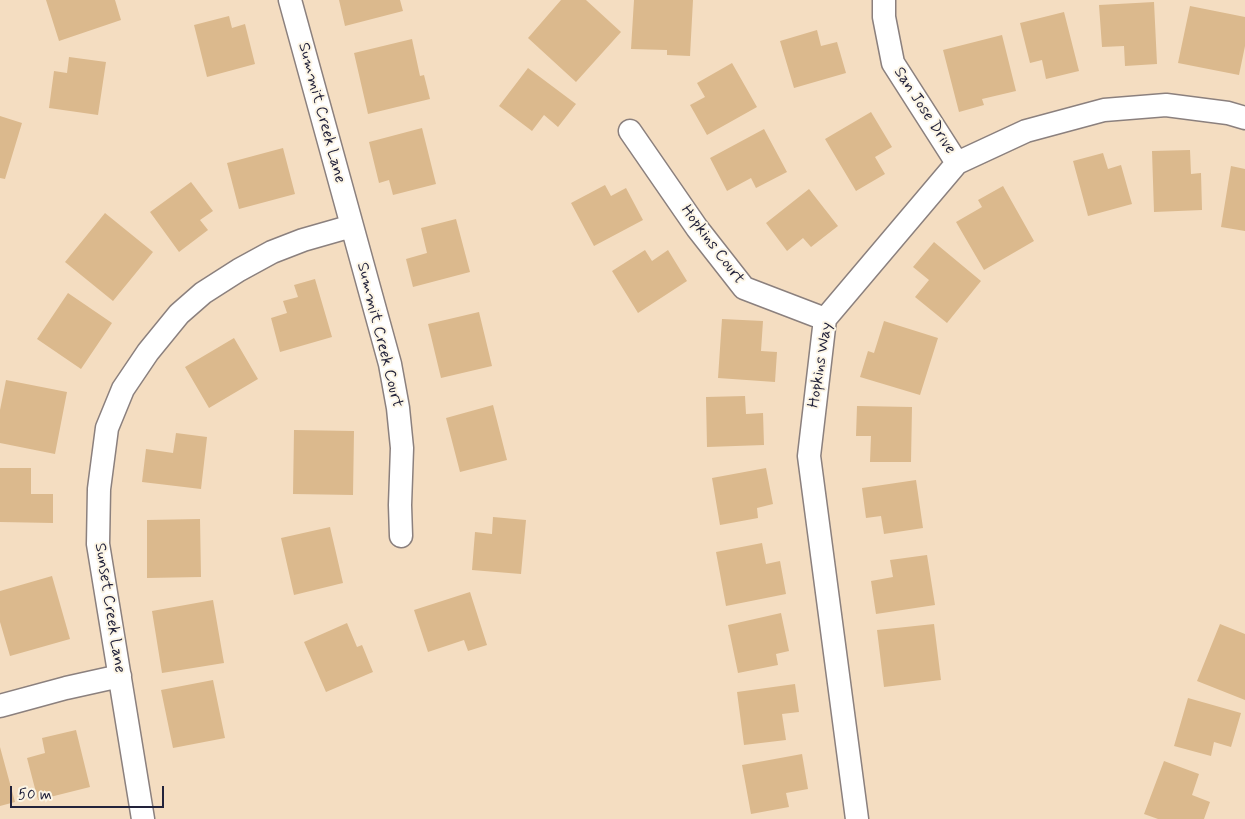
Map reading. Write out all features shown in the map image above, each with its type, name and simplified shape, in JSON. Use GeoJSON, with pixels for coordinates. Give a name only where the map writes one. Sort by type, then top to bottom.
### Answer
{"type":"FeatureCollection","features":[{"type":"Feature","properties":{"kind":"street","name":"Summit Creek Lane"},"geometry":{"type":"LineString","coordinates":[[290,0],[352,226]]}},
{"type":"Feature","properties":{"kind":"street","name":"San Jose Drive"},"geometry":{"type":"LineString","coordinates":[[884,0],[884,17],[893,63],[957,163]]}},
{"type":"Feature","properties":{"kind":"street","name":"Hopkins Way"},"geometry":{"type":"LineString","coordinates":[[857,819],[808,456],[825,319],[957,163],[1026,131],[1104,110],[1166,105],[1228,113],[1245,118]]}},
{"type":"Feature","properties":{"kind":"street","name":"Hopkins Court"},"geometry":{"type":"LineString","coordinates":[[630,131],[697,228],[744,288],[825,319]]}},
{"type":"Feature","properties":{"kind":"street","name":"Summit Creek Court"},"geometry":{"type":"LineString","coordinates":[[352,226],[390,364],[398,408],[402,448],[401,536]]}},
{"type":"Feature","properties":{"kind":"street","name":"Sunset Creek Lane"},"geometry":{"type":"LineString","coordinates":[[144,819],[98,544],[99,489],[107,428],[123,389],[148,352],[179,314],[203,293],[272,252],[304,240],[352,226]]}},
{"type":"Feature","properties":{"kind":"street"},"geometry":{"type":"LineString","coordinates":[[0,706],[120,676]]}},
{"type":"Feature","properties":{"kind":"building"},"geometry":{"type":"Polygon","coordinates":[[[46,0],[115,0],[121,20],[59,41],[46,0]]]}},
{"type":"Feature","properties":{"kind":"building"},"geometry":{"type":"Polygon","coordinates":[[[339,0],[400,0],[403,11],[345,26],[339,0]]]}},
{"type":"Feature","properties":{"kind":"building"},"geometry":{"type":"Polygon","coordinates":[[[561,0],[586,0],[621,32],[576,82],[528,38],[561,0]]]}},
{"type":"Feature","properties":{"kind":"building"},"geometry":{"type":"Polygon","coordinates":[[[634,0],[693,0],[690,56],[667,55],[667,50],[631,49],[634,0]]]}},
{"type":"Feature","properties":{"kind":"building"},"geometry":{"type":"Polygon","coordinates":[[[1154,2],[1157,64],[1125,66],[1124,46],[1102,47],[1099,5],[1154,2]]]}},
{"type":"Feature","properties":{"kind":"building"},"geometry":{"type":"Polygon","coordinates":[[[1190,6],[1245,17],[1245,46],[1239,75],[1178,63],[1190,6]]]}},
{"type":"Feature","properties":{"kind":"building"},"geometry":{"type":"Polygon","coordinates":[[[1064,12],[1079,71],[1046,79],[1042,60],[1030,63],[1020,23],[1064,12]]]}},
{"type":"Feature","properties":{"kind":"building"},"geometry":{"type":"Polygon","coordinates":[[[229,16],[232,28],[245,24],[255,64],[207,77],[194,25],[229,16]]]}},
{"type":"Feature","properties":{"kind":"building"},"geometry":{"type":"Polygon","coordinates":[[[817,30],[821,46],[837,42],[846,73],[794,88],[780,41],[817,30]]]}},
{"type":"Feature","properties":{"kind":"building"},"geometry":{"type":"Polygon","coordinates":[[[1002,35],[1016,91],[982,99],[984,105],[959,112],[943,50],[1002,35]]]}},
{"type":"Feature","properties":{"kind":"building"},"geometry":{"type":"Polygon","coordinates":[[[412,39],[420,76],[424,75],[430,99],[368,114],[354,53],[412,39]]]}},
{"type":"Feature","properties":{"kind":"building"},"geometry":{"type":"Polygon","coordinates":[[[69,57],[106,62],[98,115],[49,108],[54,71],[67,73],[69,57]]]}},
{"type":"Feature","properties":{"kind":"building"},"geometry":{"type":"Polygon","coordinates":[[[732,63],[757,107],[707,135],[690,105],[705,97],[697,83],[732,63]]]}},
{"type":"Feature","properties":{"kind":"building"},"geometry":{"type":"Polygon","coordinates":[[[528,68],[576,104],[558,127],[544,115],[532,131],[499,106],[528,68]]]}},
{"type":"Feature","properties":{"kind":"building"},"geometry":{"type":"Polygon","coordinates":[[[871,112],[892,147],[875,157],[885,174],[856,191],[825,139],[871,112]]]}},
{"type":"Feature","properties":{"kind":"building"},"geometry":{"type":"Polygon","coordinates":[[[0,116],[22,123],[5,179],[0,178],[0,116]]]}},
{"type":"Feature","properties":{"kind":"building"},"geometry":{"type":"Polygon","coordinates":[[[422,128],[436,184],[393,195],[389,180],[379,183],[369,142],[422,128]]]}},
{"type":"Feature","properties":{"kind":"building"},"geometry":{"type":"Polygon","coordinates":[[[764,129],[787,172],[756,188],[751,178],[727,191],[710,158],[764,129]]]}},
{"type":"Feature","properties":{"kind":"building"},"geometry":{"type":"Polygon","coordinates":[[[283,148],[295,194],[239,209],[227,163],[283,148]]]}},
{"type":"Feature","properties":{"kind":"building"},"geometry":{"type":"Polygon","coordinates":[[[1190,150],[1191,174],[1201,173],[1202,210],[1154,212],[1152,151],[1190,150]]]}},
{"type":"Feature","properties":{"kind":"building"},"geometry":{"type":"Polygon","coordinates":[[[1103,153],[1108,169],[1121,165],[1132,204],[1088,216],[1073,161],[1103,153]]]}},
{"type":"Feature","properties":{"kind":"building"},"geometry":{"type":"Polygon","coordinates":[[[1231,166],[1245,169],[1245,231],[1221,227],[1231,166]]]}},
{"type":"Feature","properties":{"kind":"building"},"geometry":{"type":"Polygon","coordinates":[[[191,182],[213,211],[200,220],[208,230],[179,252],[150,212],[191,182]]]}},
{"type":"Feature","properties":{"kind":"building"},"geometry":{"type":"Polygon","coordinates":[[[605,185],[611,196],[626,188],[643,220],[594,246],[571,203],[605,185]]]}},
{"type":"Feature","properties":{"kind":"building"},"geometry":{"type":"Polygon","coordinates":[[[1003,186],[1034,241],[984,270],[956,222],[982,207],[978,200],[1003,186]]]}},
{"type":"Feature","properties":{"kind":"building"},"geometry":{"type":"Polygon","coordinates":[[[809,189],[838,226],[811,247],[803,238],[787,251],[766,223],[809,189]]]}},
{"type":"Feature","properties":{"kind":"building"},"geometry":{"type":"Polygon","coordinates":[[[105,213],[153,252],[113,301],[65,262],[105,213]]]}},
{"type":"Feature","properties":{"kind":"building"},"geometry":{"type":"Polygon","coordinates":[[[456,219],[470,272],[413,287],[406,259],[427,253],[421,228],[456,219]]]}},
{"type":"Feature","properties":{"kind":"building"},"geometry":{"type":"Polygon","coordinates":[[[934,242],[981,281],[947,323],[915,297],[929,280],[913,267],[934,242]]]}},
{"type":"Feature","properties":{"kind":"building"},"geometry":{"type":"Polygon","coordinates":[[[645,250],[652,261],[668,250],[687,281],[638,313],[612,271],[645,250]]]}},
{"type":"Feature","properties":{"kind":"building"},"geometry":{"type":"Polygon","coordinates":[[[315,279],[332,337],[280,352],[271,318],[287,313],[283,301],[298,297],[294,285],[315,279]]]}},
{"type":"Feature","properties":{"kind":"building"},"geometry":{"type":"Polygon","coordinates":[[[68,293],[112,323],[81,369],[37,339],[68,293]]]}},
{"type":"Feature","properties":{"kind":"building"},"geometry":{"type":"Polygon","coordinates":[[[479,312],[492,366],[441,378],[428,324],[479,312]]]}},
{"type":"Feature","properties":{"kind":"building"},"geometry":{"type":"Polygon","coordinates":[[[722,319],[763,321],[761,351],[777,352],[775,382],[718,378],[722,319]]]}},
{"type":"Feature","properties":{"kind":"building"},"geometry":{"type":"Polygon","coordinates":[[[884,321],[938,338],[920,395],[860,377],[868,351],[874,353],[884,321]]]}},
{"type":"Feature","properties":{"kind":"building"},"geometry":{"type":"Polygon","coordinates":[[[234,338],[258,379],[209,408],[185,367],[234,338]]]}},
{"type":"Feature","properties":{"kind":"building"},"geometry":{"type":"Polygon","coordinates":[[[6,380],[67,392],[55,454],[0,443],[0,410],[6,380]]]}},
{"type":"Feature","properties":{"kind":"building"},"geometry":{"type":"Polygon","coordinates":[[[745,396],[746,414],[763,413],[764,445],[707,447],[706,397],[745,396]]]}},
{"type":"Feature","properties":{"kind":"building"},"geometry":{"type":"Polygon","coordinates":[[[493,405],[507,460],[460,472],[446,418],[493,405]]]}},
{"type":"Feature","properties":{"kind":"building"},"geometry":{"type":"Polygon","coordinates":[[[857,406],[912,407],[911,462],[870,462],[871,436],[856,436],[857,406]]]}},
{"type":"Feature","properties":{"kind":"building"},"geometry":{"type":"Polygon","coordinates":[[[294,430],[354,431],[353,495],[293,494],[294,430]]]}},
{"type":"Feature","properties":{"kind":"building"},"geometry":{"type":"Polygon","coordinates":[[[176,433],[207,437],[201,489],[142,482],[146,449],[173,453],[176,433]]]}},
{"type":"Feature","properties":{"kind":"building"},"geometry":{"type":"Polygon","coordinates":[[[0,468],[31,468],[31,494],[53,494],[53,523],[0,522],[0,468]]]}},
{"type":"Feature","properties":{"kind":"building"},"geometry":{"type":"Polygon","coordinates":[[[766,468],[773,504],[757,508],[758,518],[720,525],[712,478],[766,468]]]}},
{"type":"Feature","properties":{"kind":"building"},"geometry":{"type":"Polygon","coordinates":[[[916,480],[923,528],[884,534],[881,516],[866,518],[862,488],[916,480]]]}},
{"type":"Feature","properties":{"kind":"building"},"geometry":{"type":"Polygon","coordinates":[[[493,517],[526,520],[521,574],[472,570],[475,532],[492,534],[493,517]]]}},
{"type":"Feature","properties":{"kind":"building"},"geometry":{"type":"Polygon","coordinates":[[[200,519],[201,577],[147,578],[147,520],[200,519]]]}},
{"type":"Feature","properties":{"kind":"building"},"geometry":{"type":"Polygon","coordinates":[[[330,527],[343,583],[294,595],[281,538],[330,527]]]}},
{"type":"Feature","properties":{"kind":"building"},"geometry":{"type":"Polygon","coordinates":[[[762,543],[766,564],[780,561],[786,594],[726,606],[716,552],[762,543]]]}},
{"type":"Feature","properties":{"kind":"building"},"geometry":{"type":"Polygon","coordinates":[[[927,555],[935,605],[876,614],[871,581],[893,577],[890,560],[927,555]]]}},
{"type":"Feature","properties":{"kind":"building"},"geometry":{"type":"Polygon","coordinates":[[[52,576],[70,639],[10,656],[0,622],[0,591],[52,576]]]}},
{"type":"Feature","properties":{"kind":"building"},"geometry":{"type":"Polygon","coordinates":[[[470,592],[487,645],[468,651],[464,640],[428,652],[414,610],[470,592]]]}},
{"type":"Feature","properties":{"kind":"building"},"geometry":{"type":"Polygon","coordinates":[[[213,600],[224,663],[162,673],[152,611],[213,600]]]}},
{"type":"Feature","properties":{"kind":"building"},"geometry":{"type":"Polygon","coordinates":[[[781,613],[789,651],[776,654],[778,665],[738,673],[728,625],[781,613]]]}},
{"type":"Feature","properties":{"kind":"building"},"geometry":{"type":"Polygon","coordinates":[[[347,623],[357,647],[362,645],[373,672],[326,692],[304,642],[347,623]]]}},
{"type":"Feature","properties":{"kind":"building"},"geometry":{"type":"Polygon","coordinates":[[[934,624],[941,680],[884,687],[877,630],[934,624]]]}},
{"type":"Feature","properties":{"kind":"building"},"geometry":{"type":"Polygon","coordinates":[[[1220,624],[1245,634],[1245,700],[1197,681],[1220,624]]]}},
{"type":"Feature","properties":{"kind":"building"},"geometry":{"type":"Polygon","coordinates":[[[213,680],[225,738],[173,748],[161,690],[213,680]]]}},
{"type":"Feature","properties":{"kind":"building"},"geometry":{"type":"Polygon","coordinates":[[[795,684],[799,712],[782,714],[786,740],[744,745],[737,692],[795,684]]]}},
{"type":"Feature","properties":{"kind":"building"},"geometry":{"type":"Polygon","coordinates":[[[1188,698],[1241,713],[1231,747],[1214,742],[1211,756],[1174,746],[1188,698]]]}},
{"type":"Feature","properties":{"kind":"building"},"geometry":{"type":"Polygon","coordinates":[[[76,730],[90,787],[38,800],[27,758],[45,753],[42,738],[76,730]]]}},
{"type":"Feature","properties":{"kind":"building"},"geometry":{"type":"Polygon","coordinates":[[[0,747],[15,802],[0,806],[0,747]]]}},
{"type":"Feature","properties":{"kind":"building"},"geometry":{"type":"Polygon","coordinates":[[[802,754],[808,789],[786,793],[789,807],[751,814],[742,765],[802,754]]]}},
{"type":"Feature","properties":{"kind":"building"},"geometry":{"type":"Polygon","coordinates":[[[1164,761],[1199,774],[1192,795],[1210,802],[1204,819],[1158,819],[1144,814],[1164,761]]]}}]}
